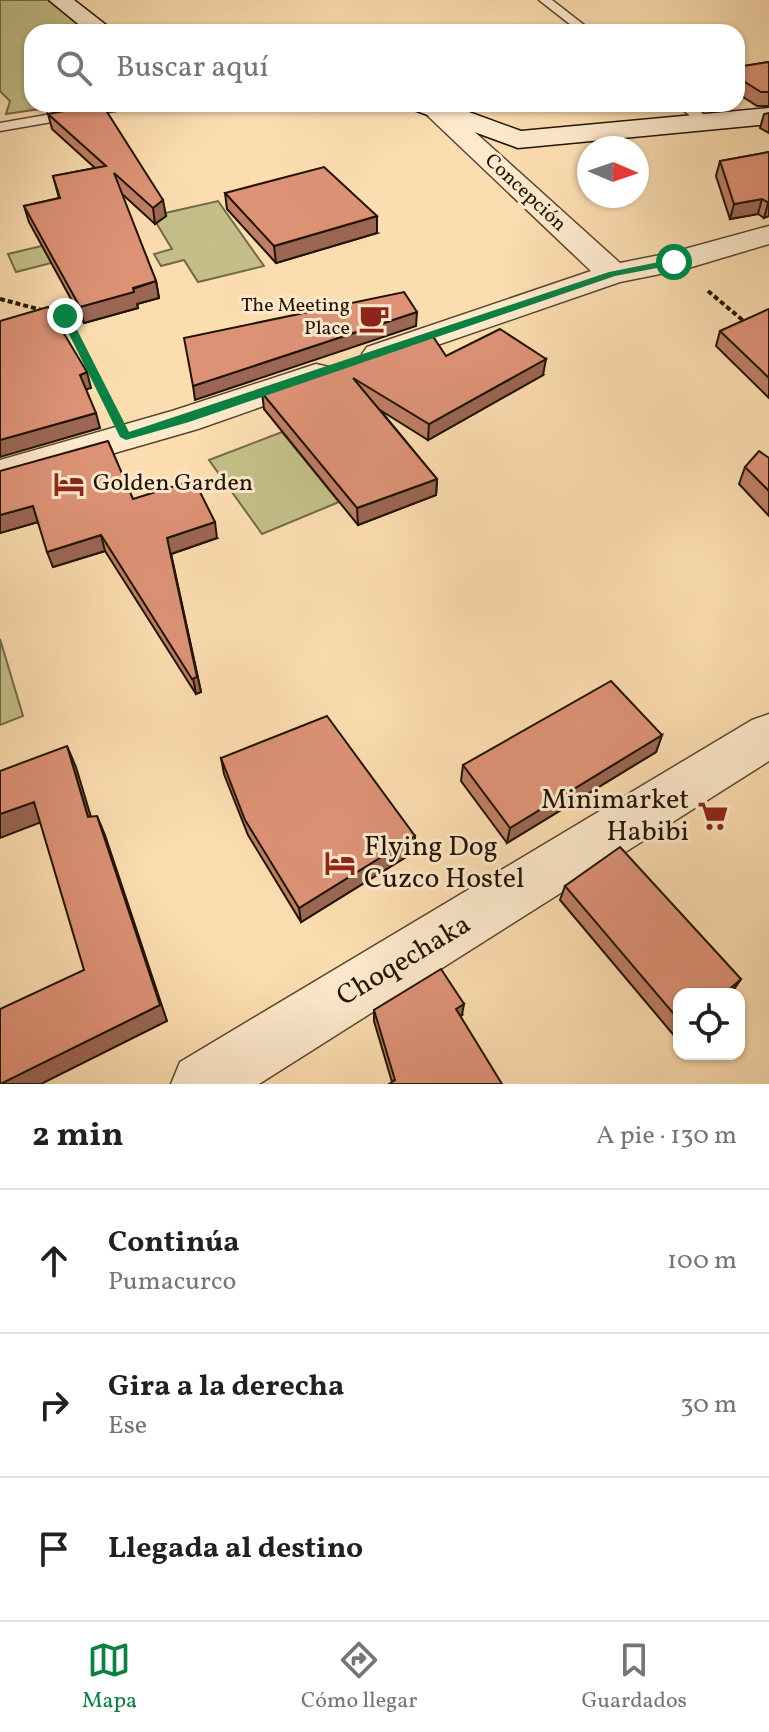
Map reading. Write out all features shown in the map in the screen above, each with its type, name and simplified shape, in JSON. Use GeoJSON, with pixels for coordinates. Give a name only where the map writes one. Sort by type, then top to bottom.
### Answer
{"type":"FeatureCollection","features":[{"type":"Feature","properties":{"kind":"street"},"geometry":{"type":"LineString","coordinates":[[60,0],[92,24]]}},
{"type":"Feature","properties":{"kind":"street","name":"Concepción"},"geometry":{"type":"LineString","coordinates":[[434,112],[613,274]]}},
{"type":"Feature","properties":{"kind":"street"},"geometry":{"type":"LineString","coordinates":[[441,112],[518,140],[769,116]]}},
{"type":"Feature","properties":{"kind":"street"},"geometry":{"type":"LineString","coordinates":[[0,473],[185,420],[613,274],[674,262],[769,235]]}},
{"type":"Feature","properties":{"kind":"street","name":"Choqechaka"},"geometry":{"type":"LineString","coordinates":[[202,1084],[769,735]]}},
{"type":"Feature","properties":{"kind":"lane"},"geometry":{"type":"LineString","coordinates":[[545,0],[576,24]]}},
{"type":"Feature","properties":{"kind":"lane"},"geometry":{"type":"LineString","coordinates":[[0,127],[86,112]]}},
{"type":"Feature","properties":{"kind":"lane"},"geometry":{"type":"LineString","coordinates":[[693,112],[706,122]]}},
{"type":"Feature","properties":{"kind":"path"},"geometry":{"type":"LineString","coordinates":[[674,262],[757,333]]}},
{"type":"Feature","properties":{"kind":"path"},"geometry":{"type":"LineString","coordinates":[[0,299],[65,316],[126,437]]}},
{"type":"Feature","properties":{"kind":"shaded area"},"geometry":{"type":"Polygon","coordinates":[[[0,0],[49,0],[83,24],[24,24],[24,111],[6,114],[10,101],[0,91],[0,0]]]}},
{"type":"Feature","properties":{"kind":"shaded area"},"geometry":{"type":"Polygon","coordinates":[[[218,201],[264,266],[198,282],[184,260],[161,266],[154,254],[172,249],[152,216],[218,201]]]}},
{"type":"Feature","properties":{"kind":"shaded area"},"geometry":{"type":"Polygon","coordinates":[[[62,241],[59,261],[16,272],[8,254],[62,241]]]}},
{"type":"Feature","properties":{"kind":"shaded area"},"geometry":{"type":"Polygon","coordinates":[[[282,432],[339,502],[262,534],[209,460],[282,432]]]}},
{"type":"Feature","properties":{"kind":"shaded area"},"geometry":{"type":"Polygon","coordinates":[[[0,639],[23,716],[0,725],[0,639]]]}},
{"type":"Feature","properties":{"kind":"building"},"geometry":{"type":"Polygon","coordinates":[[[769,62],[769,92],[761,92],[745,82],[745,66],[769,62]]]}},
{"type":"Feature","properties":{"kind":"building"},"geometry":{"type":"Polygon","coordinates":[[[107,112],[163,200],[153,208],[114,173],[156,281],[133,288],[134,292],[80,307],[24,206],[60,198],[53,176],[106,166],[48,114],[107,112]]]}},
{"type":"Feature","properties":{"kind":"building"},"geometry":{"type":"Polygon","coordinates":[[[769,152],[769,203],[762,199],[734,204],[720,161],[769,152]]]}},
{"type":"Feature","properties":{"kind":"building"},"geometry":{"type":"Polygon","coordinates":[[[324,167],[377,216],[274,246],[225,193],[324,167]]]}},
{"type":"Feature","properties":{"kind":"building"},"geometry":{"type":"Polygon","coordinates":[[[404,292],[417,312],[193,386],[184,338],[404,292]]]}},
{"type":"Feature","properties":{"kind":"building"},"geometry":{"type":"Polygon","coordinates":[[[48,307],[87,372],[80,375],[96,413],[0,440],[0,321],[48,307]]]}},
{"type":"Feature","properties":{"kind":"building"},"geometry":{"type":"Polygon","coordinates":[[[769,309],[769,378],[720,331],[769,309]]]}},
{"type":"Feature","properties":{"kind":"building"},"geometry":{"type":"Polygon","coordinates":[[[500,329],[546,359],[429,424],[353,378],[437,479],[357,508],[262,393],[432,335],[446,356],[500,329]]]}},
{"type":"Feature","properties":{"kind":"building"},"geometry":{"type":"Polygon","coordinates":[[[108,441],[133,499],[194,480],[215,522],[167,538],[197,677],[192,679],[101,535],[47,552],[33,506],[0,515],[0,471],[108,441]]]}},
{"type":"Feature","properties":{"kind":"building"},"geometry":{"type":"Polygon","coordinates":[[[759,451],[769,458],[769,491],[745,467],[759,451]]]}},
{"type":"Feature","properties":{"kind":"building"},"geometry":{"type":"Polygon","coordinates":[[[611,681],[662,735],[510,828],[463,765],[611,681]]]}},
{"type":"Feature","properties":{"kind":"building"},"geometry":{"type":"Polygon","coordinates":[[[327,716],[415,836],[299,908],[245,820],[221,758],[327,716]]]}},
{"type":"Feature","properties":{"kind":"building"},"geometry":{"type":"Polygon","coordinates":[[[67,746],[88,817],[97,816],[160,1005],[0,1084],[0,1009],[84,970],[34,802],[0,814],[0,771],[67,746]]]}},
{"type":"Feature","properties":{"kind":"building"},"geometry":{"type":"Polygon","coordinates":[[[620,847],[741,979],[731,988],[673,988],[673,1013],[565,886],[620,847]]]}},
{"type":"Feature","properties":{"kind":"building"},"geometry":{"type":"Polygon","coordinates":[[[441,969],[464,1004],[456,1009],[502,1084],[389,1084],[395,1080],[374,1010],[441,969]]]}},
{"type":"Feature","properties":{"kind":"place","name":"The Meeting Place"},"geometry":{"type":"Point","coordinates":[374,318]}},
{"type":"Feature","properties":{"kind":"place","name":"Golden Garden"},"geometry":{"type":"Point","coordinates":[69,484]}},
{"type":"Feature","properties":{"kind":"place","name":"Minimarket Habibi"},"geometry":{"type":"Point","coordinates":[713,816]}},
{"type":"Feature","properties":{"kind":"place","name":"Flying Dog Cuzco Hostel"},"geometry":{"type":"Point","coordinates":[340,863]}},
{"type":"Feature","properties":{"kind":"route"},"geometry":{"type":"LineString","coordinates":[[65,316],[126,437],[185,420],[613,274],[674,262]]}}]}
